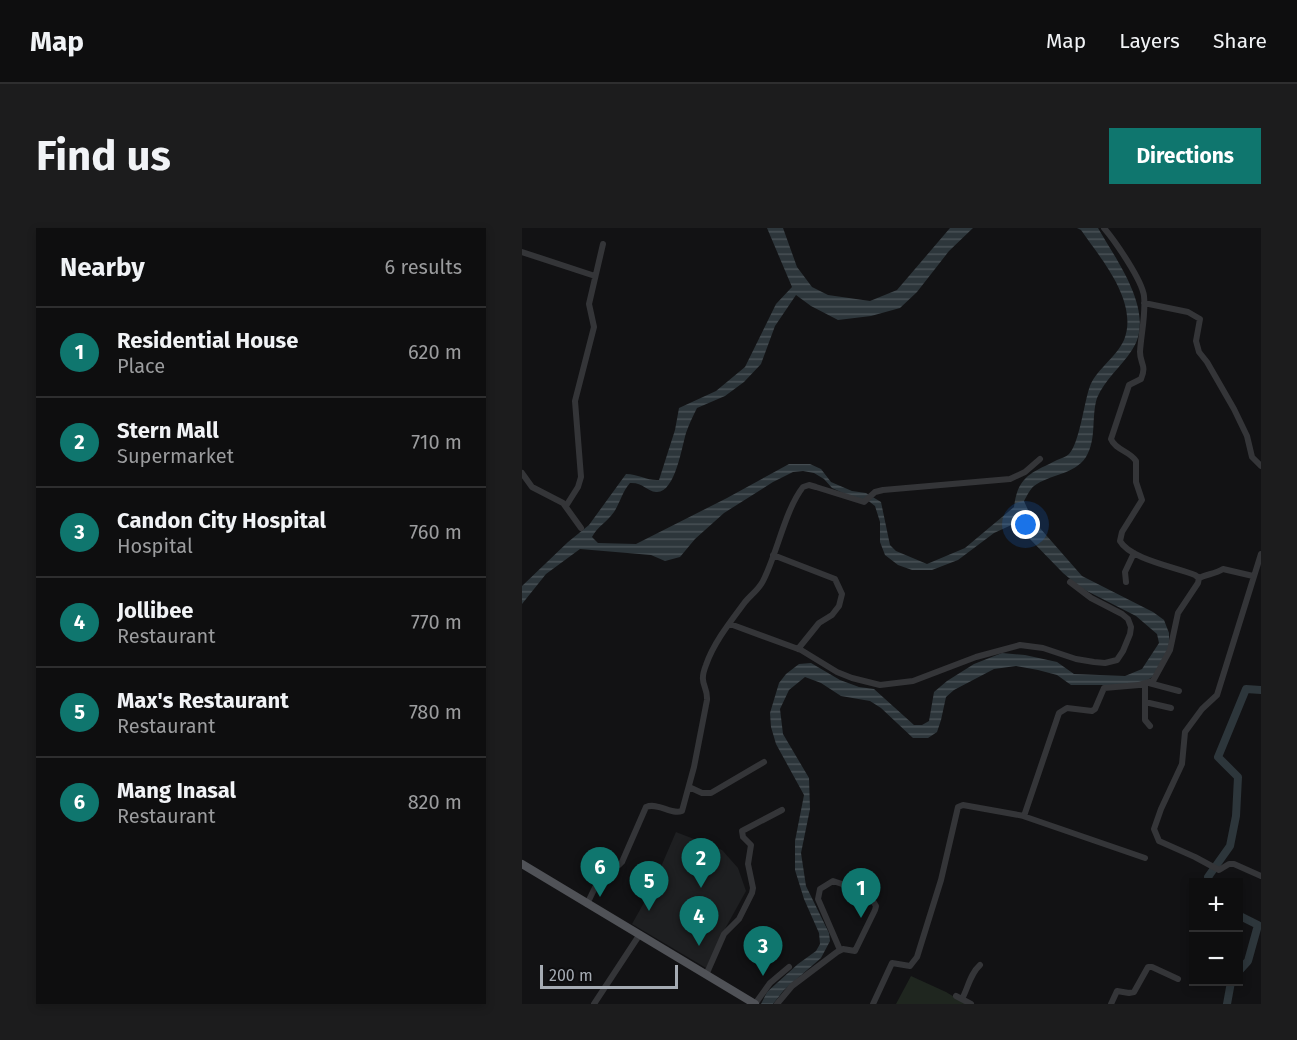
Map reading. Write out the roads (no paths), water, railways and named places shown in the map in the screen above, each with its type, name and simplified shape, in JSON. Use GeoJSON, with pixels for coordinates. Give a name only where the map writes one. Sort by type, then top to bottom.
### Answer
{"type":"FeatureCollection","features":[{"type":"Feature","properties":{"kind":"main road"},"geometry":{"type":"LineString","coordinates":[[522,864],[755,1004]]}},
{"type":"Feature","properties":{"kind":"street"},"geometry":{"type":"LineString","coordinates":[[1104,228],[1113,238],[1140,284],[1144,303],[1140,354],[1144,364],[1143,373],[1141,379],[1129,385],[1111,440],[1136,461],[1136,482],[1142,500],[1122,532],[1120,541],[1125,548],[1134,553],[1191,573],[1199,579]]}},
{"type":"Feature","properties":{"kind":"street"},"geometry":{"type":"LineString","coordinates":[[566,506],[578,487],[581,477],[575,401],[594,327],[589,304],[603,244]]}},
{"type":"Feature","properties":{"kind":"street"},"geometry":{"type":"LineString","coordinates":[[522,252],[595,276]]}},
{"type":"Feature","properties":{"kind":"street"},"geometry":{"type":"LineString","coordinates":[[1144,303],[1188,312],[1200,319],[1196,341],[1199,352],[1234,409],[1247,436],[1252,457],[1261,466]]}},
{"type":"Feature","properties":{"kind":"street"},"geometry":{"type":"LineString","coordinates":[[587,904],[606,865],[619,865],[622,862],[646,807],[654,805],[681,812],[689,787],[707,700],[702,683],[708,657],[761,584],[803,487],[809,485],[859,502],[883,490],[1010,479],[1025,472],[1040,459]]}},
{"type":"Feature","properties":{"kind":"street"},"geometry":{"type":"LineString","coordinates":[[522,473],[532,487],[566,506],[581,528]]}},
{"type":"Feature","properties":{"kind":"street"},"geometry":{"type":"LineString","coordinates":[[1126,582],[1125,572],[1134,553]]}},
{"type":"Feature","properties":{"kind":"street"},"geometry":{"type":"LineString","coordinates":[[1261,554],[1217,695],[1202,709],[1185,732],[1182,764],[1154,826],[1159,841],[1214,868],[1222,870],[1229,864],[1234,864],[1261,876]]}},
{"type":"Feature","properties":{"kind":"street"},"geometry":{"type":"LineString","coordinates":[[773,555],[835,579],[840,589],[842,600],[836,611],[819,623],[798,649]]}},
{"type":"Feature","properties":{"kind":"street"},"geometry":{"type":"LineString","coordinates":[[1150,726],[1144,720],[1147,684],[1157,676],[1167,657],[1178,613],[1196,588],[1199,579],[1223,569],[1253,576]]}},
{"type":"Feature","properties":{"kind":"street"},"geometry":{"type":"LineString","coordinates":[[730,624],[798,649],[837,672],[880,685],[913,681],[966,661],[1020,645],[1043,648],[1076,659],[1094,662],[1105,663],[1117,660],[1124,651],[1130,634],[1131,627],[1128,619],[1091,598],[1070,582]]}},
{"type":"Feature","properties":{"kind":"street"},"geometry":{"type":"LineString","coordinates":[[1023,816],[1062,711],[1067,708],[1092,711],[1104,688],[1147,684],[1179,691]]}},
{"type":"Feature","properties":{"kind":"street"},"geometry":{"type":"LineString","coordinates":[[1145,702],[1171,708]]}},
{"type":"Feature","properties":{"kind":"street"},"geometry":{"type":"LineString","coordinates":[[689,787],[702,793],[711,793],[764,762]]}},
{"type":"Feature","properties":{"kind":"street"},"geometry":{"type":"LineString","coordinates":[[873,1004],[892,963],[910,966],[917,957],[941,880],[958,807],[967,806],[1023,816],[1145,858]]}},
{"type":"Feature","properties":{"kind":"street"},"geometry":{"type":"LineString","coordinates":[[706,975],[724,934],[739,919],[752,893],[748,864],[751,845],[743,837],[742,831],[782,810]]}},
{"type":"Feature","properties":{"kind":"street"},"geometry":{"type":"LineString","coordinates":[[777,1004],[792,986],[840,950],[855,951],[876,906],[873,901],[833,881],[820,889],[818,899],[840,950]]}},
{"type":"Feature","properties":{"kind":"street"},"geometry":{"type":"LineString","coordinates":[[594,1004],[640,934]]}},
{"type":"Feature","properties":{"kind":"street"},"geometry":{"type":"LineString","coordinates":[[971,1004],[959,998],[968,988],[973,972],[980,965]]}},
{"type":"Feature","properties":{"kind":"street"},"geometry":{"type":"LineString","coordinates":[[755,1004],[770,982],[789,967]]}},
{"type":"Feature","properties":{"kind":"street"},"geometry":{"type":"LineString","coordinates":[[1111,1004],[1117,992],[1134,992],[1148,967],[1178,980]]}},
{"type":"Feature","properties":{"kind":"waterway"},"geometry":{"type":"LineString","coordinates":[[1208,878],[1230,846],[1236,816],[1238,777],[1218,757],[1246,689],[1261,690]]}},
{"type":"Feature","properties":{"kind":"waterway"},"geometry":{"type":"LineString","coordinates":[[1243,918],[1258,925],[1248,961],[1243,966]]}},
{"type":"Feature","properties":{"kind":"waterway"},"geometry":{"type":"LineString","coordinates":[[1227,1004],[1230,986]]}},
{"type":"Feature","properties":{"kind":"place","name":"Stern Mall"},"geometry":{"type":"Point","coordinates":[701,888]}},
{"type":"Feature","properties":{"kind":"place","name":"Mang Inasal"},"geometry":{"type":"Point","coordinates":[600,897]}},
{"type":"Feature","properties":{"kind":"place","name":"Max's Restaurant"},"geometry":{"type":"Point","coordinates":[649,911]}},
{"type":"Feature","properties":{"kind":"place","name":"Residential House"},"geometry":{"type":"Point","coordinates":[861,918]}},
{"type":"Feature","properties":{"kind":"place","name":"Jollibee"},"geometry":{"type":"Point","coordinates":[699,946]}},
{"type":"Feature","properties":{"kind":"place","name":"Candon City Hospital"},"geometry":{"type":"Point","coordinates":[763,976]}}]}
